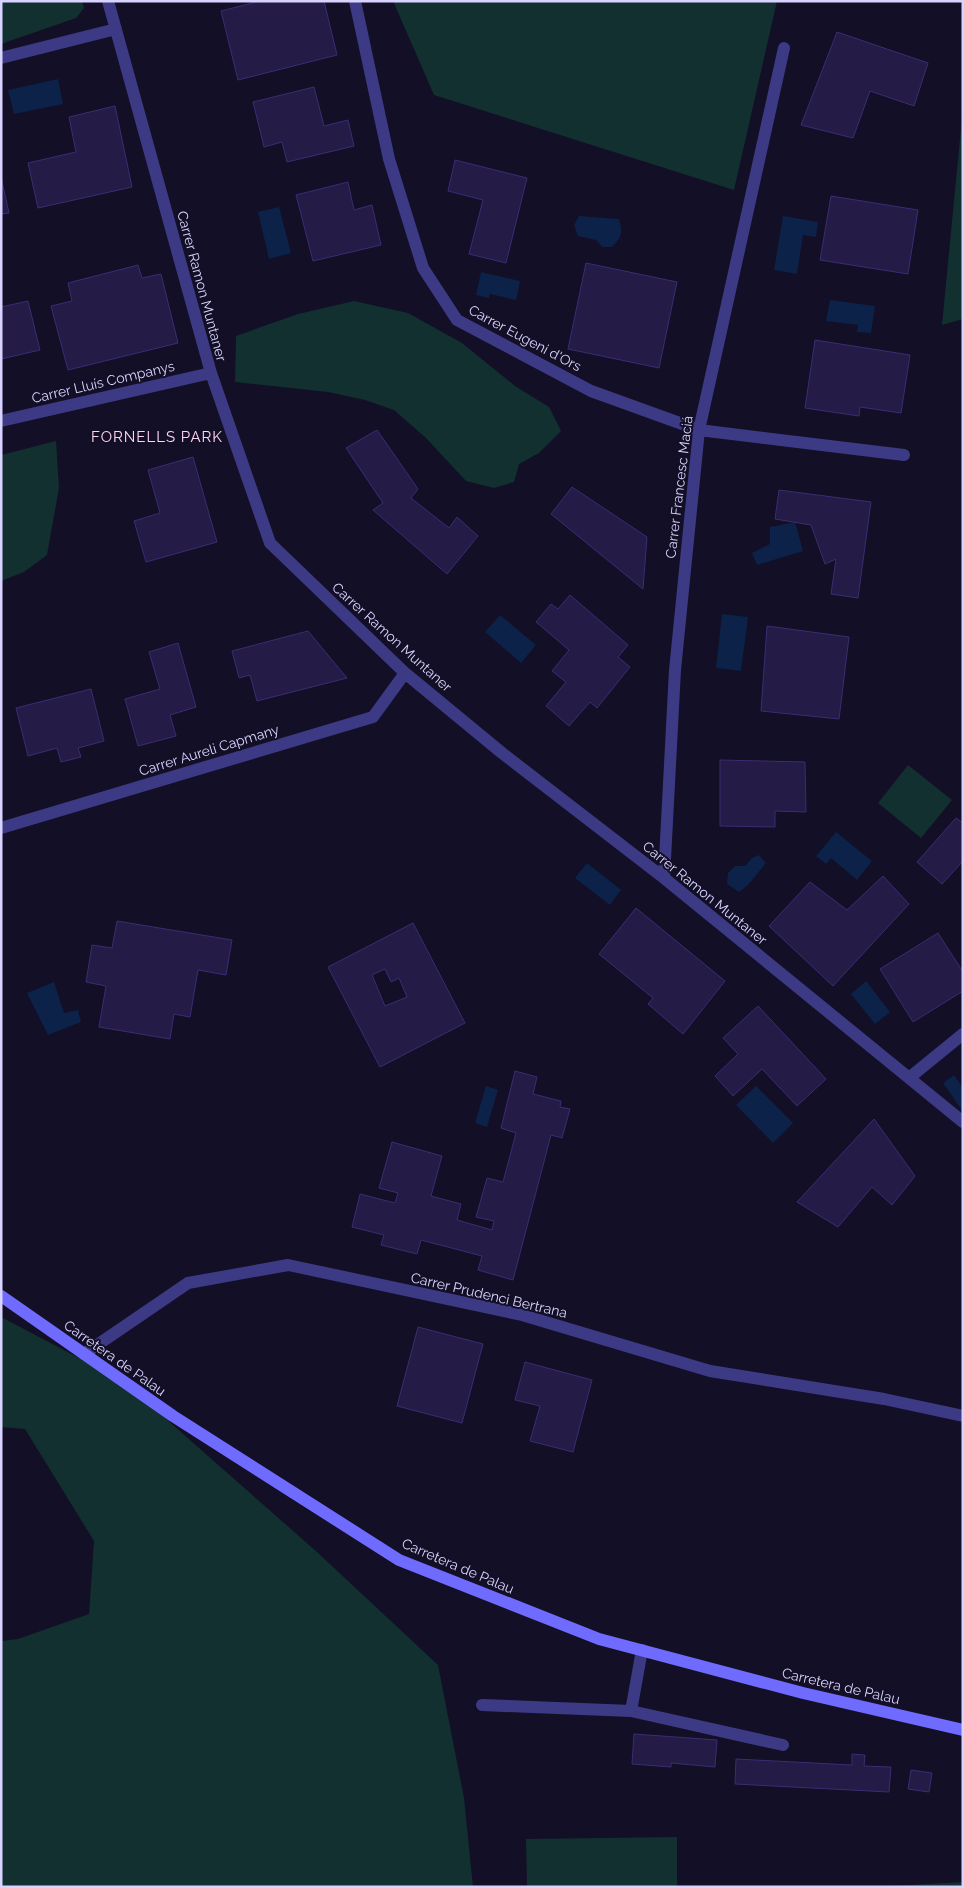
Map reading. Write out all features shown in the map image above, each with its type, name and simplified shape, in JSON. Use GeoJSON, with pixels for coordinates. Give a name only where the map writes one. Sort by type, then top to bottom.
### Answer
{"type":"FeatureCollection","features":[{"type":"Feature","properties":{"kind":"street","name":"Carrer Ramon Muntaner"},"geometry":{"type":"LineString","coordinates":[[108,1],[211,373],[270,543],[405,673],[502,753],[664,878],[963,1122]]}},
{"type":"Feature","properties":{"kind":"street","name":"Carrer Eugeni d'Ors"},"geometry":{"type":"LineString","coordinates":[[355,1],[389,159],[423,268],[457,320],[590,391],[699,430],[904,455]]}},
{"type":"Feature","properties":{"kind":"street"},"geometry":{"type":"LineString","coordinates":[[1,58],[116,29]]}},
{"type":"Feature","properties":{"kind":"street","name":"Carrer Francesc Maciá"},"geometry":{"type":"LineString","coordinates":[[664,878],[675,670],[699,430],[784,48]]}},
{"type":"Feature","properties":{"kind":"street","name":"Carrer Lluís Companys"},"geometry":{"type":"LineString","coordinates":[[1,421],[211,373]]}},
{"type":"Feature","properties":{"kind":"street","name":"Carrer Aureli Capmany"},"geometry":{"type":"LineString","coordinates":[[1,828],[373,716],[405,673]]}},
{"type":"Feature","properties":{"kind":"street"},"geometry":{"type":"LineString","coordinates":[[909,1078],[963,1034]]}},
{"type":"Feature","properties":{"kind":"street","name":"Carrer Prudenci Bertrana"},"geometry":{"type":"LineString","coordinates":[[84,1354],[188,1283],[288,1265],[522,1315],[710,1371],[884,1399],[963,1416]]}},
{"type":"Feature","properties":{"kind":"street","name":"Carretera de Palau"},"geometry":{"type":"LineString","coordinates":[[1,1296],[174,1416],[399,1560],[599,1639],[804,1693],[963,1730]]}},
{"type":"Feature","properties":{"kind":"street"},"geometry":{"type":"LineString","coordinates":[[631,1711],[642,1650]]}},
{"type":"Feature","properties":{"kind":"street"},"geometry":{"type":"LineString","coordinates":[[482,1705],[631,1711],[783,1744]]}},
{"type":"Feature","properties":{"kind":"green space"},"geometry":{"type":"Polygon","coordinates":[[[1,1],[82,1],[84,8],[76,18],[1,44],[1,1]]]}},
{"type":"Feature","properties":{"kind":"green space"},"geometry":{"type":"Polygon","coordinates":[[[393,1],[777,1],[734,190],[434,95],[393,1]]]}},
{"type":"Feature","properties":{"kind":"green space"},"geometry":{"type":"Polygon","coordinates":[[[963,108],[963,319],[942,325],[963,108]]]}},
{"type":"Feature","properties":{"kind":"green space"},"geometry":{"type":"Polygon","coordinates":[[[354,301],[408,313],[462,343],[515,386],[549,407],[561,431],[539,453],[519,464],[514,482],[494,488],[466,481],[426,438],[394,410],[365,400],[328,392],[235,382],[236,336],[298,314],[354,301]]]}},
{"type":"Feature","properties":{"kind":"green space"},"geometry":{"type":"Polygon","coordinates":[[[56,441],[59,488],[47,555],[24,572],[1,581],[1,455],[56,441]]]}},
{"type":"Feature","properties":{"kind":"green space"},"geometry":{"type":"Polygon","coordinates":[[[908,765],[952,800],[921,838],[878,803],[908,765]]]}},
{"type":"Feature","properties":{"kind":"green space"},"geometry":{"type":"Polygon","coordinates":[[[1,1317],[123,1381],[317,1552],[438,1665],[464,1798],[473,1887],[1,1887],[1,1641],[18,1639],[89,1614],[94,1541],[25,1429],[1,1427],[1,1317]]]}},
{"type":"Feature","properties":{"kind":"green space"},"geometry":{"type":"Polygon","coordinates":[[[677,1837],[677,1887],[527,1887],[526,1839],[677,1837]]]}},
{"type":"Feature","properties":{"kind":"green space"},"geometry":{"type":"Polygon","coordinates":[[[963,1882],[963,1887],[874,1887],[963,1882]]]}},
{"type":"Feature","properties":{"kind":"water"},"geometry":{"type":"Polygon","coordinates":[[[58,79],[63,104],[14,114],[8,90],[58,79]]]}},
{"type":"Feature","properties":{"kind":"water"},"geometry":{"type":"Polygon","coordinates":[[[279,207],[291,253],[269,259],[258,212],[279,207]]]}},
{"type":"Feature","properties":{"kind":"water"},"geometry":{"type":"Polygon","coordinates":[[[579,216],[619,219],[621,227],[620,237],[612,247],[602,247],[596,240],[578,236],[574,225],[579,216]]]}},
{"type":"Feature","properties":{"kind":"water"},"geometry":{"type":"Polygon","coordinates":[[[783,216],[818,222],[816,237],[803,235],[797,274],[774,270],[783,216]]]}},
{"type":"Feature","properties":{"kind":"water"},"geometry":{"type":"Polygon","coordinates":[[[481,272],[520,281],[516,300],[490,294],[489,298],[476,295],[481,272]]]}},
{"type":"Feature","properties":{"kind":"water"},"geometry":{"type":"Polygon","coordinates":[[[830,300],[875,306],[871,333],[857,332],[858,325],[826,321],[830,300]]]}},
{"type":"Feature","properties":{"kind":"water"},"geometry":{"type":"Polygon","coordinates":[[[795,522],[803,551],[757,565],[752,553],[770,544],[770,527],[795,522]]]}},
{"type":"Feature","properties":{"kind":"water"},"geometry":{"type":"Polygon","coordinates":[[[722,614],[748,617],[741,671],[716,668],[722,614]]]}},
{"type":"Feature","properties":{"kind":"water"},"geometry":{"type":"Polygon","coordinates":[[[500,615],[536,645],[521,663],[485,632],[500,615]]]}},
{"type":"Feature","properties":{"kind":"water"},"geometry":{"type":"Polygon","coordinates":[[[836,832],[872,861],[857,880],[831,858],[826,864],[816,856],[836,832]]]}},
{"type":"Feature","properties":{"kind":"water"},"geometry":{"type":"Polygon","coordinates":[[[759,855],[766,863],[748,885],[739,892],[727,884],[728,873],[735,866],[745,866],[752,858],[759,855]]]}},
{"type":"Feature","properties":{"kind":"water"},"geometry":{"type":"Polygon","coordinates":[[[587,863],[621,890],[610,905],[575,878],[587,863]]]}},
{"type":"Feature","properties":{"kind":"water"},"geometry":{"type":"Polygon","coordinates":[[[866,981],[890,1012],[875,1024],[851,994],[866,981]]]}},
{"type":"Feature","properties":{"kind":"water"},"geometry":{"type":"Polygon","coordinates":[[[54,982],[64,1013],[78,1010],[81,1022],[48,1035],[27,993],[54,982]]]}},
{"type":"Feature","properties":{"kind":"water"},"geometry":{"type":"Polygon","coordinates":[[[954,1075],[963,1088],[963,1112],[943,1083],[954,1075]]]}},
{"type":"Feature","properties":{"kind":"water"},"geometry":{"type":"Polygon","coordinates":[[[486,1086],[498,1090],[487,1127],[475,1123],[486,1086]]]}},
{"type":"Feature","properties":{"kind":"water"},"geometry":{"type":"Polygon","coordinates":[[[756,1086],[793,1123],[773,1143],[736,1105],[756,1086]]]}},
{"type":"Feature","properties":{"kind":"building"},"geometry":{"type":"Polygon","coordinates":[[[260,1],[324,1],[337,55],[238,80],[221,11],[260,1]]]}},
{"type":"Feature","properties":{"kind":"building"},"geometry":{"type":"Polygon","coordinates":[[[837,32],[928,63],[914,106],[870,91],[853,138],[801,125],[837,32]]]}},
{"type":"Feature","properties":{"kind":"building"},"geometry":{"type":"Polygon","coordinates":[[[314,87],[324,126],[348,120],[354,146],[287,162],[282,142],[264,147],[253,102],[314,87]]]}},
{"type":"Feature","properties":{"kind":"building"},"geometry":{"type":"Polygon","coordinates":[[[115,106],[132,187],[38,208],[28,163],[76,152],[69,117],[115,106]]]}},
{"type":"Feature","properties":{"kind":"building"},"geometry":{"type":"Polygon","coordinates":[[[455,160],[527,178],[506,263],[469,254],[483,200],[448,191],[455,160]]]}},
{"type":"Feature","properties":{"kind":"building"},"geometry":{"type":"Polygon","coordinates":[[[1,177],[9,213],[1,214],[1,177]]]}},
{"type":"Feature","properties":{"kind":"building"},"geometry":{"type":"Polygon","coordinates":[[[348,182],[354,210],[372,205],[381,245],[313,261],[296,195],[348,182]]]}},
{"type":"Feature","properties":{"kind":"building"},"geometry":{"type":"Polygon","coordinates":[[[831,196],[918,210],[908,274],[820,260],[831,196]]]}},
{"type":"Feature","properties":{"kind":"building"},"geometry":{"type":"Polygon","coordinates":[[[586,263],[677,282],[659,368],[568,349],[586,263]]]}},
{"type":"Feature","properties":{"kind":"building"},"geometry":{"type":"Polygon","coordinates":[[[138,265],[142,278],[161,274],[178,343],[68,370],[51,306],[72,301],[68,283],[138,265]]]}},
{"type":"Feature","properties":{"kind":"building"},"geometry":{"type":"Polygon","coordinates":[[[28,301],[40,350],[1,359],[1,307],[28,301]]]}},
{"type":"Feature","properties":{"kind":"building"},"geometry":{"type":"Polygon","coordinates":[[[815,340],[910,355],[901,413],[860,407],[859,416],[805,408],[815,340]]]}},
{"type":"Feature","properties":{"kind":"building"},"geometry":{"type":"Polygon","coordinates":[[[377,430],[418,489],[411,498],[449,528],[457,517],[478,536],[447,574],[373,510],[383,503],[346,448],[377,430]]]}},
{"type":"Feature","properties":{"kind":"building"},"geometry":{"type":"Polygon","coordinates":[[[193,457],[217,542],[146,562],[134,521],[160,513],[148,470],[193,457]]]}},
{"type":"Feature","properties":{"kind":"building"},"geometry":{"type":"Polygon","coordinates":[[[572,487],[647,537],[643,589],[551,514],[572,487]]]}},
{"type":"Feature","properties":{"kind":"building"},"geometry":{"type":"Polygon","coordinates":[[[779,490],[871,502],[858,598],[831,594],[836,559],[825,564],[811,525],[775,519],[779,490]]]}},
{"type":"Feature","properties":{"kind":"building"},"geometry":{"type":"Polygon","coordinates":[[[570,595],[628,645],[618,657],[630,667],[597,708],[590,702],[569,726],[546,706],[566,682],[552,671],[569,650],[536,622],[551,604],[558,609],[570,595]]]}},
{"type":"Feature","properties":{"kind":"building"},"geometry":{"type":"Polygon","coordinates":[[[767,626],[849,637],[839,719],[761,711],[767,626]]]}},
{"type":"Feature","properties":{"kind":"building"},"geometry":{"type":"Polygon","coordinates":[[[308,631],[347,678],[257,701],[250,675],[239,678],[232,651],[308,631]]]}},
{"type":"Feature","properties":{"kind":"building"},"geometry":{"type":"Polygon","coordinates":[[[178,643],[196,707],[170,715],[176,736],[138,746],[125,699],[160,689],[149,652],[178,643]]]}},
{"type":"Feature","properties":{"kind":"building"},"geometry":{"type":"Polygon","coordinates":[[[91,689],[104,741],[78,748],[81,757],[61,762],[57,748],[28,756],[16,708],[91,689]]]}},
{"type":"Feature","properties":{"kind":"building"},"geometry":{"type":"Polygon","coordinates":[[[720,760],[805,762],[806,812],[775,811],[775,827],[720,826],[720,760]]]}},
{"type":"Feature","properties":{"kind":"building"},"geometry":{"type":"Polygon","coordinates":[[[956,818],[963,823],[963,861],[942,884],[917,862],[956,818]]]}},
{"type":"Feature","properties":{"kind":"building"},"geometry":{"type":"Polygon","coordinates":[[[883,876],[909,904],[833,986],[769,926],[810,882],[847,910],[883,876]]]}},
{"type":"Feature","properties":{"kind":"building"},"geometry":{"type":"Polygon","coordinates":[[[636,908],[725,981],[683,1034],[648,1004],[653,998],[599,954],[636,908]]]}},
{"type":"Feature","properties":{"kind":"building"},"geometry":{"type":"Polygon","coordinates":[[[117,921],[232,940],[226,975],[198,970],[190,1017],[174,1014],[170,1039],[99,1027],[106,986],[86,982],[92,945],[112,948],[117,921]]]}},
{"type":"Feature","properties":{"kind":"building"},"geometry":{"type":"Polygon","coordinates":[[[413,923],[465,1023],[380,1067],[328,967],[413,923]],[[385,969],[372,975],[385,1006],[407,997],[399,978],[391,982],[385,969]]]}},
{"type":"Feature","properties":{"kind":"building"},"geometry":{"type":"Polygon","coordinates":[[[938,933],[963,972],[963,991],[913,1022],[880,969],[938,933]]]}},
{"type":"Feature","properties":{"kind":"building"},"geometry":{"type":"Polygon","coordinates":[[[758,1006],[826,1079],[797,1106],[762,1069],[733,1096],[715,1076],[738,1054],[723,1038],[758,1006]]]}},
{"type":"Feature","properties":{"kind":"building"},"geometry":{"type":"Polygon","coordinates":[[[515,1071],[537,1077],[533,1094],[561,1101],[560,1107],[570,1109],[562,1138],[551,1135],[513,1280],[478,1270],[482,1256],[421,1240],[417,1254],[381,1245],[384,1235],[352,1227],[360,1194],[395,1203],[398,1193],[379,1188],[392,1142],[442,1156],[431,1196],[461,1204],[457,1220],[492,1230],[494,1221],[476,1217],[487,1178],[503,1182],[516,1133],[501,1128],[515,1071]]]}},
{"type":"Feature","properties":{"kind":"building"},"geometry":{"type":"Polygon","coordinates":[[[874,1119],[915,1176],[892,1205],[872,1187],[838,1227],[797,1202],[874,1119]]]}},
{"type":"Feature","properties":{"kind":"building"},"geometry":{"type":"Polygon","coordinates":[[[418,1327],[483,1344],[462,1423],[397,1406],[418,1327]]]}},
{"type":"Feature","properties":{"kind":"building"},"geometry":{"type":"Polygon","coordinates":[[[525,1362],[592,1380],[573,1452],[530,1441],[540,1406],[515,1400],[525,1362]]]}},
{"type":"Feature","properties":{"kind":"building"},"geometry":{"type":"Polygon","coordinates":[[[634,1734],[717,1740],[715,1767],[671,1763],[671,1767],[632,1764],[634,1734]]]}},
{"type":"Feature","properties":{"kind":"building"},"geometry":{"type":"Polygon","coordinates":[[[852,1754],[865,1755],[864,1766],[891,1767],[889,1792],[735,1784],[736,1759],[852,1765],[852,1754]]]}},
{"type":"Feature","properties":{"kind":"building"},"geometry":{"type":"Polygon","coordinates":[[[911,1770],[932,1773],[929,1792],[908,1789],[911,1770]]]}},
{"type":"Feature","properties":{"kind":"district","name":"FORNELLS PARK"},"geometry":{"type":"Point","coordinates":[157,437]}}]}
